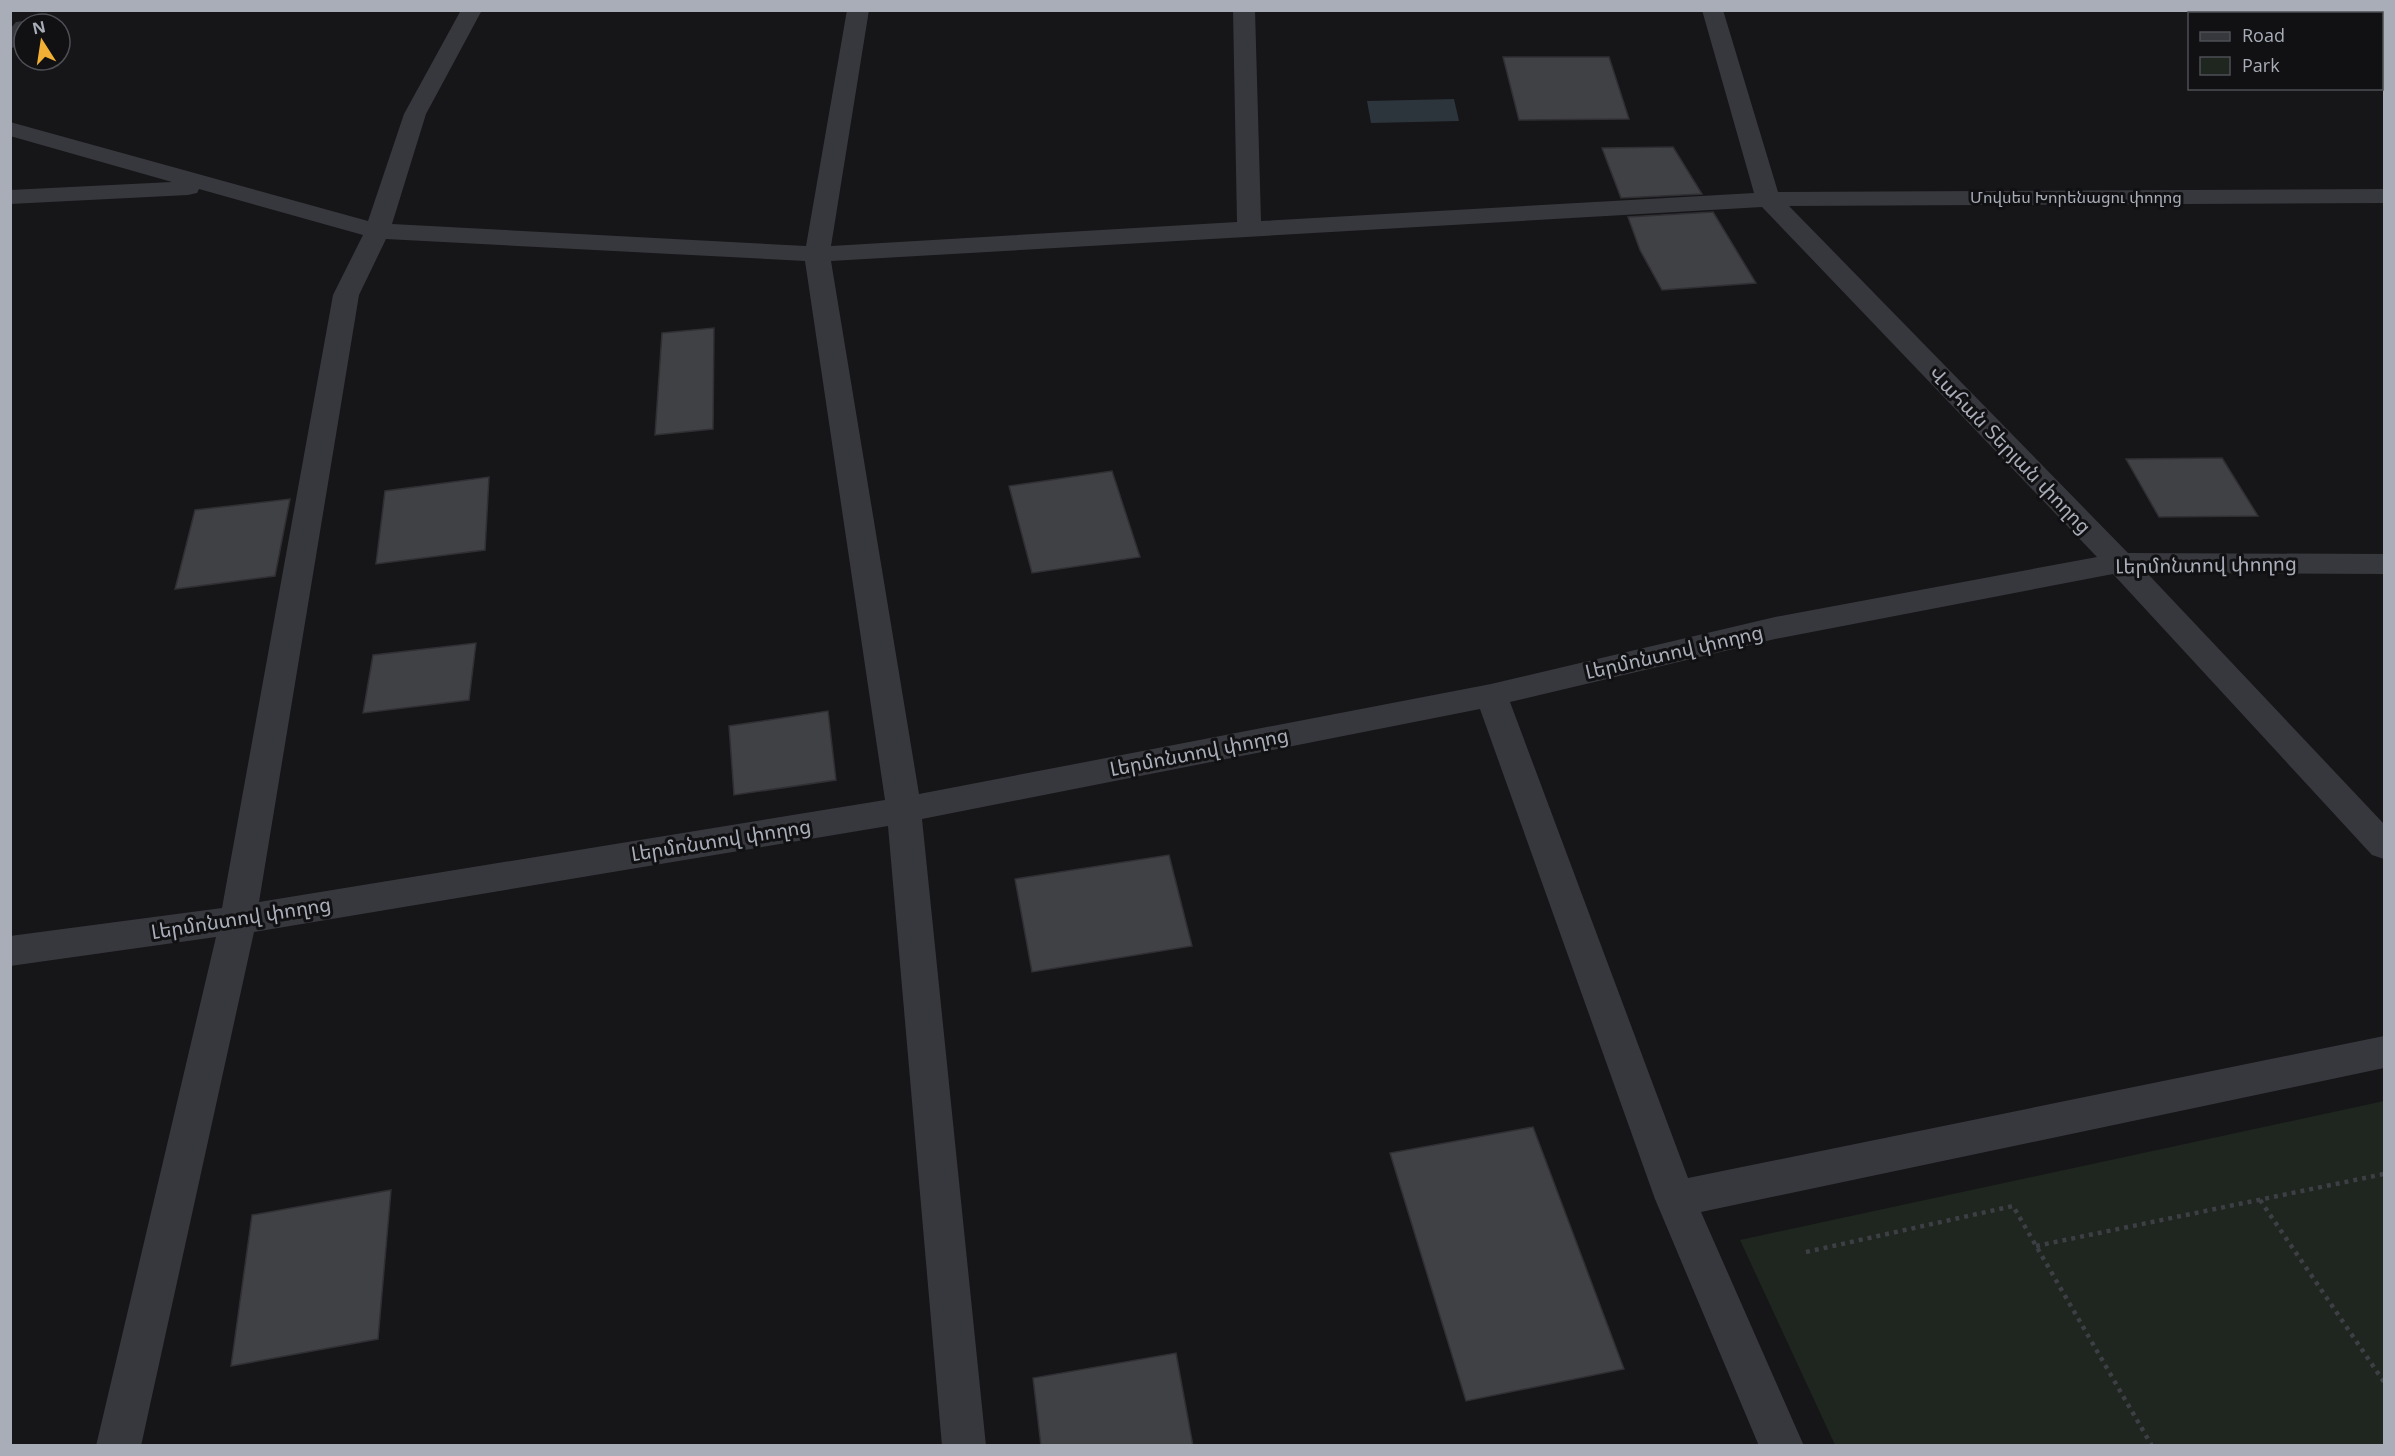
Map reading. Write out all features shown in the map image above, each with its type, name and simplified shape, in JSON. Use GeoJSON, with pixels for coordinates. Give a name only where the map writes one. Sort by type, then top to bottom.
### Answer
{"type":"FeatureCollection","features":[{"type":"Feature","properties":{"kind":"street"},"geometry":{"type":"LineString","coordinates":[[118,1446],[238,920],[346,295],[377,231],[415,114],[472,10]]}},
{"type":"Feature","properties":{"kind":"street"},"geometry":{"type":"LineString","coordinates":[[858,10],[817,254],[904,810],[964,1446]]}},
{"type":"Feature","properties":{"kind":"street"},"geometry":{"type":"LineString","coordinates":[[1244,10],[1249,227]]}},
{"type":"Feature","properties":{"kind":"street","name":"Վահան Տերյան փողոց"},"geometry":{"type":"LineString","coordinates":[[1712,10],[1768,199],[2120,563],[2385,846]]}},
{"type":"Feature","properties":{"kind":"street","name":"Մովսես Խորենացու փողոց"},"geometry":{"type":"LineString","coordinates":[[10,129],[377,231],[817,254],[1249,227],[1768,199],[2385,196]]}},
{"type":"Feature","properties":{"kind":"street"},"geometry":{"type":"LineString","coordinates":[[10,197],[218,186]]}},
{"type":"Feature","properties":{"kind":"street","name":"Լերմոնտով փողոց"},"geometry":{"type":"LineString","coordinates":[[10,951],[238,920],[904,810],[1491,695],[1775,628],[2120,563],[2385,564]]}},
{"type":"Feature","properties":{"kind":"street"},"geometry":{"type":"LineString","coordinates":[[1491,695],[1675,1199],[1782,1446]]}},
{"type":"Feature","properties":{"kind":"street"},"geometry":{"type":"LineString","coordinates":[[1675,1199],[2385,1052]]}},
{"type":"Feature","properties":{"kind":"path"},"geometry":{"type":"LineString","coordinates":[[2036,1246],[2385,1174]]}},
{"type":"Feature","properties":{"kind":"path"},"geometry":{"type":"LineString","coordinates":[[2260,1200],[2385,1382]]}},
{"type":"Feature","properties":{"kind":"path"},"geometry":{"type":"LineString","coordinates":[[1806,1252],[2013,1206],[2152,1446]]}},
{"type":"Feature","properties":{"kind":"green space"},"geometry":{"type":"Polygon","coordinates":[[[2384,1101],[2384,1445],[1835,1445],[1740,1240],[2384,1101]]]}},
{"type":"Feature","properties":{"kind":"shaded area"},"geometry":{"type":"Polygon","coordinates":[[[1454,99],[1459,121],[1371,123],[1367,101],[1454,99]]]}},
{"type":"Feature","properties":{"kind":"building"},"geometry":{"type":"Polygon","coordinates":[[[1503,57],[1609,57],[1629,119],[1519,120],[1503,57]]]}},
{"type":"Feature","properties":{"kind":"building"},"geometry":{"type":"Polygon","coordinates":[[[1673,147],[1702,194],[1621,198],[1602,148],[1673,147]]]}},
{"type":"Feature","properties":{"kind":"building"},"geometry":{"type":"Polygon","coordinates":[[[1713,212],[1756,283],[1662,290],[1640,250],[1628,217],[1713,212]]]}},
{"type":"Feature","properties":{"kind":"building"},"geometry":{"type":"Polygon","coordinates":[[[714,328],[713,429],[655,435],[662,333],[714,328]]]}},
{"type":"Feature","properties":{"kind":"building"},"geometry":{"type":"Polygon","coordinates":[[[2222,458],[2258,516],[2159,517],[2126,459],[2222,458]]]}},
{"type":"Feature","properties":{"kind":"building"},"geometry":{"type":"Polygon","coordinates":[[[1112,471],[1140,557],[1032,573],[1009,486],[1112,471]]]}},
{"type":"Feature","properties":{"kind":"building"},"geometry":{"type":"Polygon","coordinates":[[[489,477],[485,550],[376,564],[385,491],[489,477]]]}},
{"type":"Feature","properties":{"kind":"building"},"geometry":{"type":"Polygon","coordinates":[[[290,499],[275,576],[175,589],[195,510],[290,499]]]}},
{"type":"Feature","properties":{"kind":"building"},"geometry":{"type":"Polygon","coordinates":[[[476,643],[469,700],[363,713],[373,655],[476,643]]]}},
{"type":"Feature","properties":{"kind":"building"},"geometry":{"type":"Polygon","coordinates":[[[828,711],[836,780],[734,795],[729,726],[828,711]]]}},
{"type":"Feature","properties":{"kind":"building"},"geometry":{"type":"Polygon","coordinates":[[[1169,855],[1192,946],[1032,972],[1015,879],[1169,855]]]}},
{"type":"Feature","properties":{"kind":"building"},"geometry":{"type":"Polygon","coordinates":[[[1533,1127],[1624,1369],[1466,1401],[1390,1153],[1533,1127]]]}},
{"type":"Feature","properties":{"kind":"building"},"geometry":{"type":"Polygon","coordinates":[[[391,1190],[378,1339],[231,1366],[252,1215],[391,1190]]]}},
{"type":"Feature","properties":{"kind":"building"},"geometry":{"type":"Polygon","coordinates":[[[1176,1353],[1193,1446],[1041,1446],[1033,1378],[1176,1353]]]}}]}
